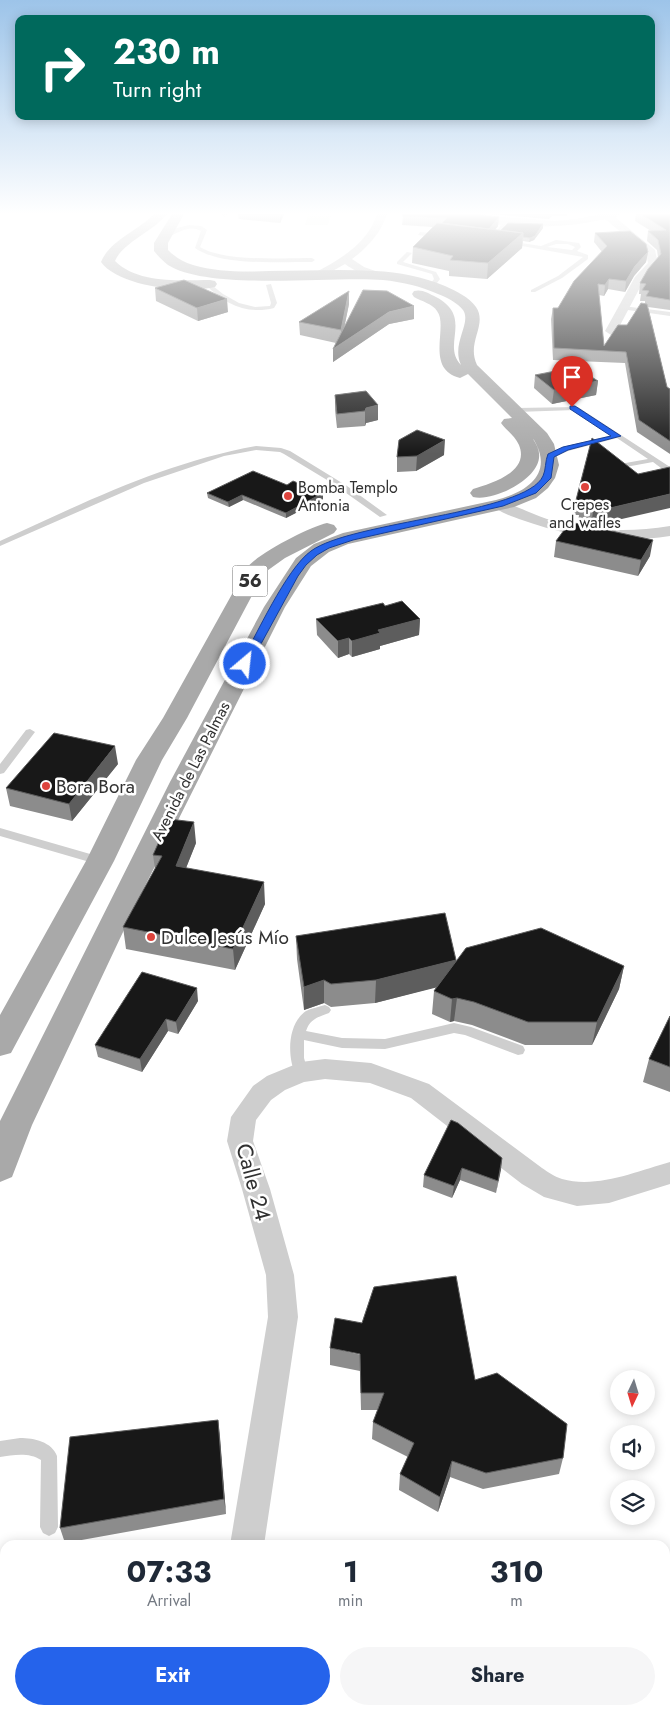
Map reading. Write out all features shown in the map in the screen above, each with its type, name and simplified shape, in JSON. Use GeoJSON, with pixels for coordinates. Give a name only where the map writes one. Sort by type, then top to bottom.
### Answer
{"type":"FeatureCollection","features":[{"type":"Feature","properties":{"kind":"main road","name":"Avenida de Las Palmas"},"geometry":{"type":"LineString","coordinates":[[0,1044],[100,861],[149,760],[175,718],[256,569],[278,554],[321,531],[492,490],[515,478],[527,466],[530,450],[522,436],[449,362],[447,346],[448,316],[437,302],[418,294]]}},
{"type":"Feature","properties":{"kind":"main road","name":"Avenida de Las Palmas"},"geometry":{"type":"LineString","coordinates":[[0,1167],[15,1125],[171,805],[264,629],[303,563],[314,553],[326,546],[351,538],[500,505],[533,491],[547,478],[550,456],[541,437],[516,410],[470,367],[465,351],[472,326],[472,314],[469,308],[450,294]]}},
{"type":"Feature","properties":{"kind":"street"},"geometry":{"type":"LineString","coordinates":[[611,330],[631,294]]}},
{"type":"Feature","properties":{"kind":"street"},"geometry":{"type":"LineString","coordinates":[[500,505],[526,517],[557,527],[616,536],[656,534],[670,531]]}},
{"type":"Feature","properties":{"kind":"street","name":"Calle 24"},"geometry":{"type":"LineString","coordinates":[[248,1540],[283,1317],[280,1275],[256,1189],[240,1141],[244,1117],[262,1094],[276,1083],[301,1072],[326,1069],[371,1073],[420,1091],[532,1176],[554,1190],[577,1194],[609,1191],[670,1172]]}},
{"type":"Feature","properties":{"kind":"lane"},"geometry":{"type":"LineString","coordinates":[[218,294],[249,308],[265,310],[272,307],[275,294]]}},
{"type":"Feature","properties":{"kind":"lane"},"geometry":{"type":"LineString","coordinates":[[623,308],[670,314]]}},
{"type":"Feature","properties":{"kind":"lane"},"geometry":{"type":"LineString","coordinates":[[516,410],[572,407],[668,469]]}},
{"type":"Feature","properties":{"kind":"lane"},"geometry":{"type":"LineString","coordinates":[[550,456],[566,449],[617,436]]}},
{"type":"Feature","properties":{"kind":"lane"},"geometry":{"type":"LineString","coordinates":[[0,544],[147,480],[227,452],[258,447],[281,450],[324,474],[383,515]]}},
{"type":"Feature","properties":{"kind":"lane"},"geometry":{"type":"LineString","coordinates":[[623,466],[653,460]]}},
{"type":"Feature","properties":{"kind":"lane"},"geometry":{"type":"LineString","coordinates":[[0,771],[30,732]]}},
{"type":"Feature","properties":{"kind":"lane"},"geometry":{"type":"LineString","coordinates":[[0,832],[100,861]]}},
{"type":"Feature","properties":{"kind":"lane"},"geometry":{"type":"LineString","coordinates":[[301,1072],[297,1050],[302,1022],[311,1014],[325,1010]]}},
{"type":"Feature","properties":{"kind":"lane"},"geometry":{"type":"LineString","coordinates":[[299,1034],[342,1043],[384,1044],[454,1028],[466,1030],[518,1050]]}},
{"type":"Feature","properties":{"kind":"lane"},"geometry":{"type":"LineString","coordinates":[[0,1449],[18,1446],[41,1449],[49,1456],[49,1527]]}},
{"type":"Feature","properties":{"kind":"building"},"geometry":{"type":"Polygon","coordinates":[[[168,294],[216,294],[227,299],[197,308],[168,294]]]}},
{"type":"Feature","properties":{"kind":"building"},"geometry":{"type":"Polygon","coordinates":[[[344,294],[348,294],[341,330],[299,322],[344,294]]]}},
{"type":"Feature","properties":{"kind":"building"},"geometry":{"type":"Polygon","coordinates":[[[361,294],[392,294],[414,306],[389,312],[333,349],[361,294]]]}},
{"type":"Feature","properties":{"kind":"building"},"geometry":{"type":"Polygon","coordinates":[[[566,294],[599,294],[604,346],[618,325],[627,325],[641,303],[647,304],[667,387],[670,389],[670,441],[639,420],[626,352],[554,348],[553,308],[558,308],[566,294]]]}},
{"type":"Feature","properties":{"kind":"building"},"geometry":{"type":"Polygon","coordinates":[[[647,294],[670,294],[670,300],[646,296],[647,294]]]}},
{"type":"Feature","properties":{"kind":"building"},"geometry":{"type":"Polygon","coordinates":[[[576,367],[598,381],[554,390],[535,375],[576,367]]]}},
{"type":"Feature","properties":{"kind":"building"},"geometry":{"type":"Polygon","coordinates":[[[366,391],[378,405],[366,408],[365,411],[337,414],[335,395],[366,391]]]}},
{"type":"Feature","properties":{"kind":"building"},"geometry":{"type":"Polygon","coordinates":[[[417,430],[445,440],[417,456],[397,457],[399,440],[417,430]]]}},
{"type":"Feature","properties":{"kind":"building"},"geometry":{"type":"Polygon","coordinates":[[[592,438],[638,474],[670,467],[670,494],[593,512],[580,510],[586,502],[576,500],[592,438]]]}},
{"type":"Feature","properties":{"kind":"building","name":"Bomba Templo Antonia"},"geometry":{"type":"Polygon","coordinates":[[[253,471],[287,485],[293,481],[323,493],[286,513],[242,495],[228,502],[207,493],[253,471]]]}},
{"type":"Feature","properties":{"kind":"building"},"geometry":{"type":"Polygon","coordinates":[[[570,522],[653,540],[641,560],[556,541],[570,522]]]}},
{"type":"Feature","properties":{"kind":"building"},"geometry":{"type":"Polygon","coordinates":[[[402,601],[420,619],[378,630],[380,633],[352,641],[349,638],[338,641],[316,619],[383,603],[385,606],[402,601]]]}},
{"type":"Feature","properties":{"kind":"building"},"geometry":{"type":"Polygon","coordinates":[[[54,733],[115,746],[69,804],[6,788],[54,733]]]}},
{"type":"Feature","properties":{"kind":"building"},"geometry":{"type":"Polygon","coordinates":[[[169,819],[194,822],[176,866],[264,882],[233,949],[123,927],[162,856],[153,855],[169,819]]]}},
{"type":"Feature","properties":{"kind":"building"},"geometry":{"type":"Polygon","coordinates":[[[445,913],[456,960],[376,980],[331,984],[324,980],[304,987],[296,936],[445,913]]]}},
{"type":"Feature","properties":{"kind":"building"},"geometry":{"type":"Polygon","coordinates":[[[541,928],[624,966],[597,1022],[528,1022],[474,1002],[457,998],[452,999],[434,991],[466,948],[541,928]]]}},
{"type":"Feature","properties":{"kind":"building"},"geometry":{"type":"Polygon","coordinates":[[[142,972],[197,988],[176,1022],[166,1019],[140,1059],[95,1045],[142,972]]]}},
{"type":"Feature","properties":{"kind":"building"},"geometry":{"type":"Polygon","coordinates":[[[670,1016],[670,1067],[649,1059],[670,1016]]]}},
{"type":"Feature","properties":{"kind":"building"},"geometry":{"type":"Polygon","coordinates":[[[451,1120],[458,1123],[502,1158],[498,1181],[462,1168],[454,1186],[424,1175],[451,1120]]]}},
{"type":"Feature","properties":{"kind":"building"},"geometry":{"type":"Polygon","coordinates":[[[456,1276],[475,1380],[497,1373],[567,1424],[563,1458],[486,1473],[452,1461],[440,1497],[400,1474],[414,1443],[373,1422],[384,1393],[361,1393],[360,1354],[330,1348],[335,1318],[362,1323],[374,1287],[456,1276]]]}},
{"type":"Feature","properties":{"kind":"building"},"geometry":{"type":"Polygon","coordinates":[[[218,1420],[224,1499],[60,1528],[70,1437],[218,1420]]]}},
{"type":"Feature","properties":{"kind":"place","name":"Crepes and wafles"},"geometry":{"type":"Point","coordinates":[585,487]}},
{"type":"Feature","properties":{"kind":"place","name":"Bomba Templo Antonia"},"geometry":{"type":"Point","coordinates":[288,496]}},
{"type":"Feature","properties":{"kind":"place","name":"Bora Bora"},"geometry":{"type":"Point","coordinates":[46,786]}},
{"type":"Feature","properties":{"kind":"place","name":"Dulce Jesús Mío"},"geometry":{"type":"Point","coordinates":[151,937]}},
{"type":"Feature","properties":{"kind":"route"},"geometry":{"type":"LineString","coordinates":[[245,664],[294,576],[303,563],[314,553],[326,546],[351,538],[500,505],[533,491],[547,478],[551,461],[550,456],[566,449],[617,436],[572,407]]}}]}
